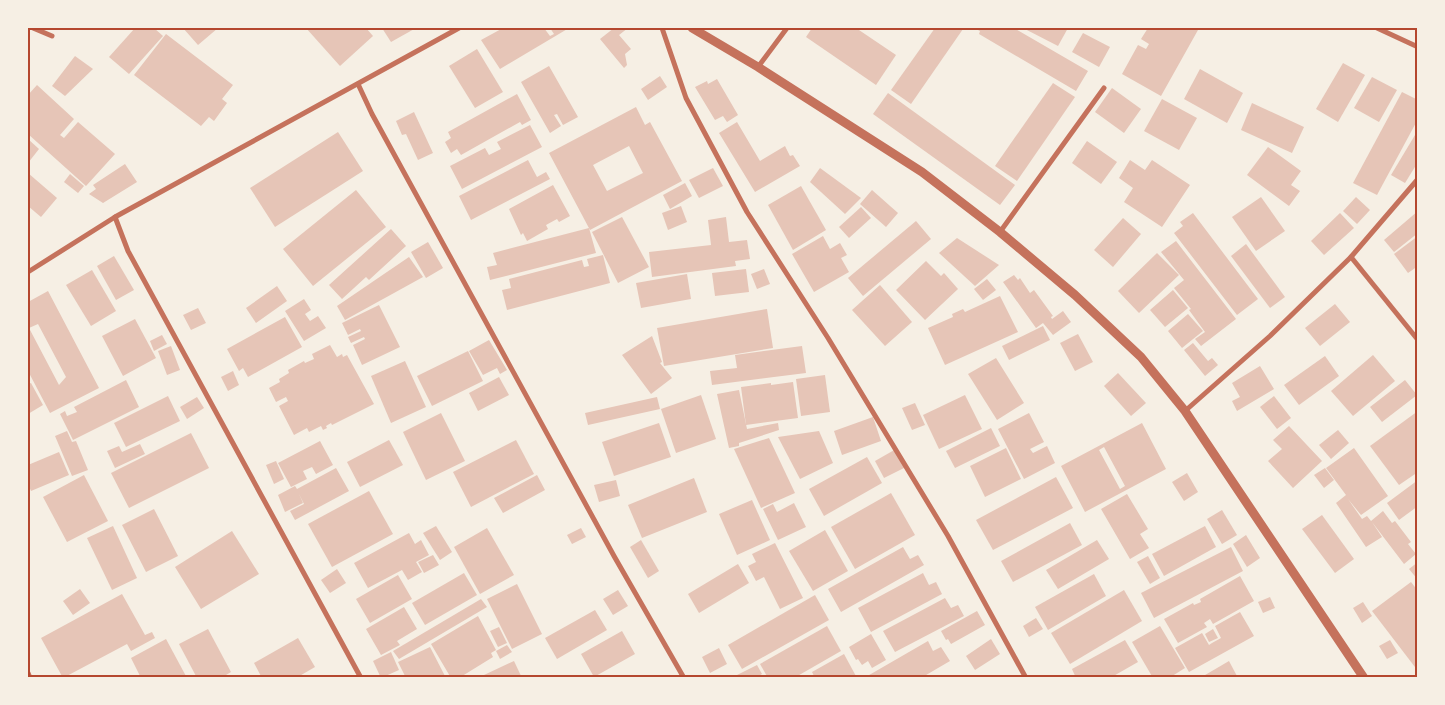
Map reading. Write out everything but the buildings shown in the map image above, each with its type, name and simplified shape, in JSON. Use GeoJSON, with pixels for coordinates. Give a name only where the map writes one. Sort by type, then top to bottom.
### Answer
{"type":"FeatureCollection","features":[{"type":"Feature","properties":{"kind":"street"},"geometry":{"type":"LineString","coordinates":[[33,28],[52,36]]}},
{"type":"Feature","properties":{"kind":"street"},"geometry":{"type":"LineString","coordinates":[[28,272],[115,218],[459,28]]}},
{"type":"Feature","properties":{"kind":"street"},"geometry":{"type":"LineString","coordinates":[[662,28],[686,98],[747,212],[828,338],[943,528],[1026,678]]}},
{"type":"Feature","properties":{"kind":"street"},"geometry":{"type":"LineString","coordinates":[[692,28],[758,67],[922,172],[1000,232],[1075,295],[1141,357],[1185,412],[1364,678]]}},
{"type":"Feature","properties":{"kind":"street"},"geometry":{"type":"LineString","coordinates":[[758,67],[787,28]]}},
{"type":"Feature","properties":{"kind":"street"},"geometry":{"type":"LineString","coordinates":[[1377,28],[1418,47]]}},
{"type":"Feature","properties":{"kind":"street"},"geometry":{"type":"LineString","coordinates":[[358,84],[377,123],[614,556],[684,678]]}},
{"type":"Feature","properties":{"kind":"street"},"geometry":{"type":"LineString","coordinates":[[1000,232],[1104,88]]}},
{"type":"Feature","properties":{"kind":"street"},"geometry":{"type":"LineString","coordinates":[[1185,412],[1270,336],[1352,257],[1418,179]]}},
{"type":"Feature","properties":{"kind":"street"},"geometry":{"type":"LineString","coordinates":[[115,218],[128,251],[361,678]]}},
{"type":"Feature","properties":{"kind":"street"},"geometry":{"type":"LineString","coordinates":[[1352,257],[1418,340]]}},
{"type":"Feature","properties":{"kind":"street"},"geometry":{"type":"LineString","coordinates":[[28,673],[30,678]]}}]}
